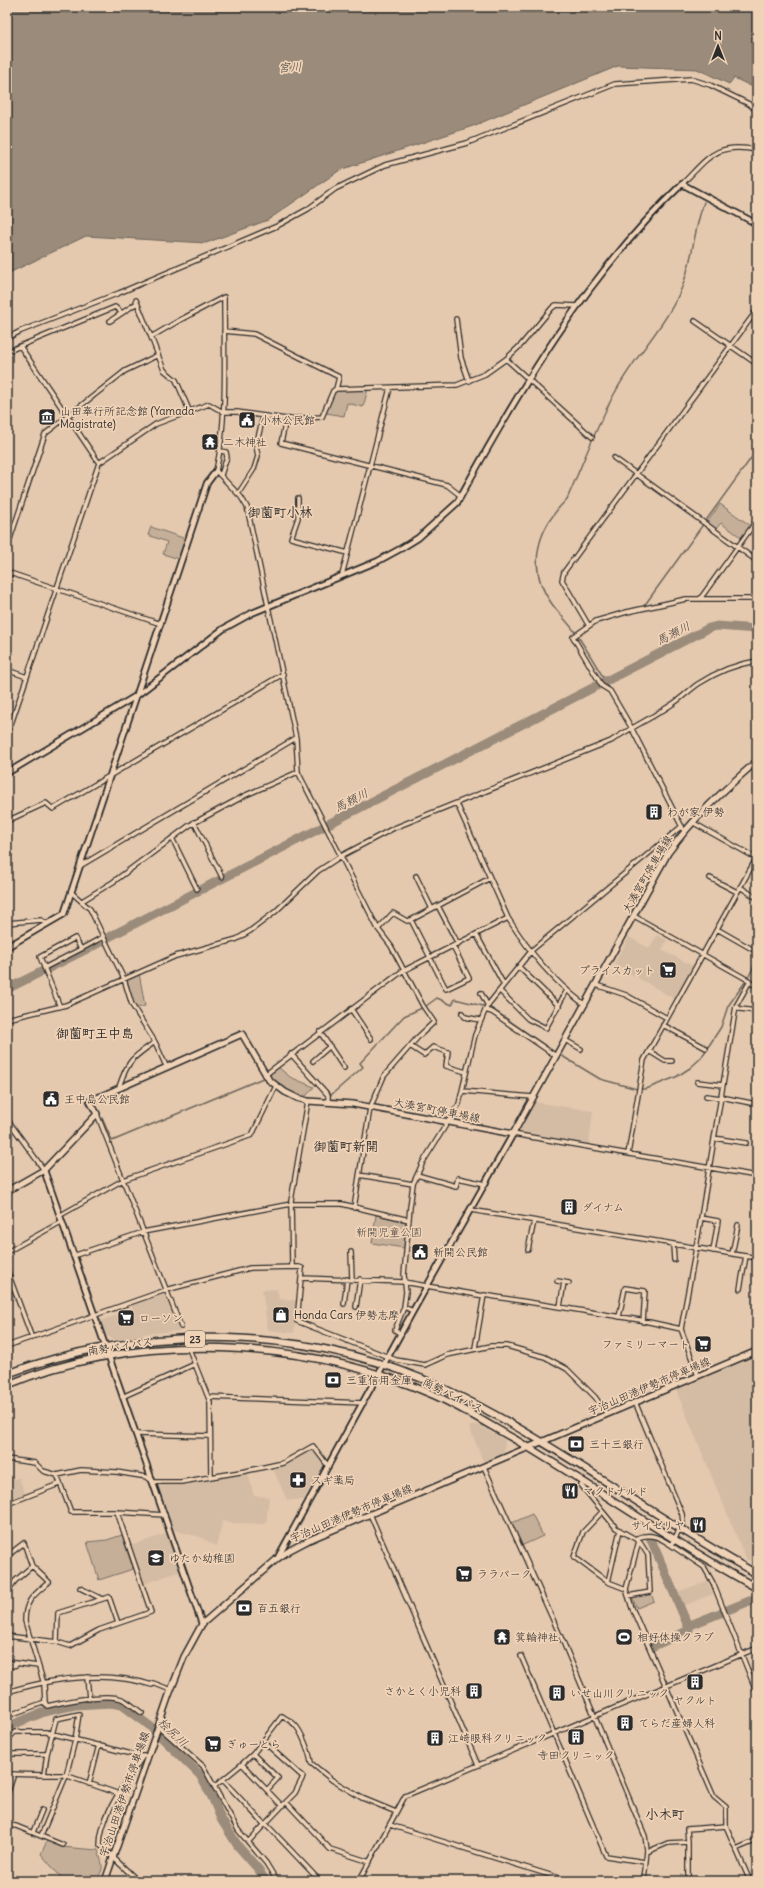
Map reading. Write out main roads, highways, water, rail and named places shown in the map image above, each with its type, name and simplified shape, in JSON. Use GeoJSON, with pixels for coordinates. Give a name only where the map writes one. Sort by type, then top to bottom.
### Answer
{"type":"FeatureCollection","features":[{"type":"Feature","properties":{"kind":"highway","name":"南勢バイパス"},"geometry":{"type":"LineString","coordinates":[[7,1374],[36,1364],[104,1346],[165,1340],[210,1338],[258,1341],[300,1345],[338,1352],[384,1365],[443,1388],[542,1442],[681,1529],[757,1574]]}},
{"type":"Feature","properties":{"kind":"highway","name":"南勢バイパス"},"geometry":{"type":"LineString","coordinates":[[7,1385],[46,1371],[108,1356],[188,1348],[280,1353],[329,1362],[379,1375],[434,1395],[465,1411],[529,1448],[757,1588]]}},
{"type":"Feature","properties":{"kind":"main road","name":"大湊宮町停車場線"},"geometry":{"type":"LineString","coordinates":[[7,1191],[44,1170],[97,1114],[90,1101],[166,1066],[242,1034],[265,1075],[276,1086],[291,1095],[308,1101],[328,1102],[370,1108],[513,1134],[683,828],[692,822],[714,799],[757,761]]}},
{"type":"Feature","properties":{"kind":"main road","name":"宇治山田港伊勢市停車場線"},"geometry":{"type":"LineString","coordinates":[[104,1881],[145,1756],[153,1741],[171,1690],[190,1644],[202,1624],[277,1559],[297,1546],[370,1514],[757,1352]]}},
{"type":"Feature","properties":{"kind":"water","name":"宮川"},"geometry":{"type":"Polygon","coordinates":[[[7,7],[757,7],[757,89],[734,78],[729,84],[697,69],[618,66],[473,126],[340,170],[268,220],[206,243],[86,236],[7,274],[7,7]]]}},
{"type":"Feature","properties":{"kind":"waterway"},"geometry":{"type":"LineString","coordinates":[[606,682],[575,632],[552,604],[544,590],[539,576],[537,562],[538,548],[542,535],[549,522],[567,499],[597,429],[617,389],[666,317],[680,292],[688,270],[697,224],[704,202]]}},
{"type":"Feature","properties":{"kind":"waterway"},"geometry":{"type":"LineString","coordinates":[[644,606],[757,450]]}},
{"type":"Feature","properties":{"kind":"waterway","name":"馬頼川"},"geometry":{"type":"LineString","coordinates":[[107,938],[709,628],[717,626],[757,629]]}},
{"type":"Feature","properties":{"kind":"waterway","name":"馬頼川"},"geometry":{"type":"LineString","coordinates":[[47,969],[101,942]]}},
{"type":"Feature","properties":{"kind":"waterway"},"geometry":{"type":"LineString","coordinates":[[562,1056],[600,1079],[637,1089],[646,1089],[676,1077],[690,1068],[701,1058],[721,1027],[728,1006],[748,978],[757,960]]}},
{"type":"Feature","properties":{"kind":"waterway","name":"馬頼川"},"geometry":{"type":"LineString","coordinates":[[7,989],[43,971]]}},
{"type":"Feature","properties":{"kind":"waterway"},"geometry":{"type":"LineString","coordinates":[[426,1006],[437,998],[452,1005],[455,999],[491,1008],[553,1051]]}},
{"type":"Feature","properties":{"kind":"waterway"},"geometry":{"type":"LineString","coordinates":[[295,1055],[331,1095],[363,1067],[360,1063],[404,1016],[422,1008]]}},
{"type":"Feature","properties":{"kind":"waterway"},"geometry":{"type":"LineString","coordinates":[[102,1118],[112,1141],[263,1078]]}},
{"type":"Feature","properties":{"kind":"waterway"},"geometry":{"type":"LineString","coordinates":[[650,1537],[688,1626]]}},
{"type":"Feature","properties":{"kind":"waterway"},"geometry":{"type":"LineString","coordinates":[[654,1646],[689,1630],[688,1626],[757,1598]]}},
{"type":"Feature","properties":{"kind":"waterway","name":"桧尻川"},"geometry":{"type":"LineString","coordinates":[[7,1727],[44,1712],[75,1705],[111,1703],[122,1705],[150,1726],[200,1775],[213,1799],[221,1819],[238,1846],[259,1870],[265,1881]]}},
{"type":"Feature","properties":{"kind":"place","name":"山田奉行所記念館 (Yamada Magistrate)"},"geometry":{"type":"Point","coordinates":[47,417]}},
{"type":"Feature","properties":{"kind":"place","name":"小林公民館"},"geometry":{"type":"Point","coordinates":[247,420]}},
{"type":"Feature","properties":{"kind":"place","name":"二木神社"},"geometry":{"type":"Point","coordinates":[210,442]}},
{"type":"Feature","properties":{"kind":"place","name":"わが家 伊勢"},"geometry":{"type":"Point","coordinates":[654,812]}},
{"type":"Feature","properties":{"kind":"place","name":"プライスカット"},"geometry":{"type":"Point","coordinates":[668,970]}},
{"type":"Feature","properties":{"kind":"place","name":"王中島公民館"},"geometry":{"type":"Point","coordinates":[51,1099]}},
{"type":"Feature","properties":{"kind":"place","name":"ダイナム"},"geometry":{"type":"Point","coordinates":[569,1207]}},
{"type":"Feature","properties":{"kind":"place","name":"新開公民館"},"geometry":{"type":"Point","coordinates":[420,1252]}},
{"type":"Feature","properties":{"kind":"place","name":"Honda Cars 伊勢志摩"},"geometry":{"type":"Point","coordinates":[281,1315]}},
{"type":"Feature","properties":{"kind":"place","name":"ローソン"},"geometry":{"type":"Point","coordinates":[126,1318]}},
{"type":"Feature","properties":{"kind":"place","name":"ファミリーマート"},"geometry":{"type":"Point","coordinates":[703,1344]}},
{"type":"Feature","properties":{"kind":"place","name":"三重信用金庫"},"geometry":{"type":"Point","coordinates":[333,1380]}},
{"type":"Feature","properties":{"kind":"place","name":"三十三銀行"},"geometry":{"type":"Point","coordinates":[576,1444]}},
{"type":"Feature","properties":{"kind":"place","name":"スギ薬局"},"geometry":{"type":"Point","coordinates":[298,1480]}},
{"type":"Feature","properties":{"kind":"place","name":"マクドナルド"},"geometry":{"type":"Point","coordinates":[570,1491]}},
{"type":"Feature","properties":{"kind":"place","name":"サイゼリヤ"},"geometry":{"type":"Point","coordinates":[698,1525]}},
{"type":"Feature","properties":{"kind":"place","name":"ゆたか幼稚園"},"geometry":{"type":"Point","coordinates":[156,1558]}},
{"type":"Feature","properties":{"kind":"place","name":"ララパーク"},"geometry":{"type":"Point","coordinates":[464,1574]}},
{"type":"Feature","properties":{"kind":"place","name":"百五銀行"},"geometry":{"type":"Point","coordinates":[244,1608]}},
{"type":"Feature","properties":{"kind":"place","name":"箕輪神社"},"geometry":{"type":"Point","coordinates":[502,1637]}},
{"type":"Feature","properties":{"kind":"place","name":"相好体操クラブ"},"geometry":{"type":"Point","coordinates":[624,1637]}},
{"type":"Feature","properties":{"kind":"place","name":"ヤクルト"},"geometry":{"type":"Point","coordinates":[695,1682]}},
{"type":"Feature","properties":{"kind":"place","name":"さかとく小児科"},"geometry":{"type":"Point","coordinates":[474,1691]}},
{"type":"Feature","properties":{"kind":"place","name":"いせ山川クリニック"},"geometry":{"type":"Point","coordinates":[557,1693]}},
{"type":"Feature","properties":{"kind":"place","name":"てらだ産婦人科"},"geometry":{"type":"Point","coordinates":[625,1723]}},
{"type":"Feature","properties":{"kind":"place","name":"寺田クリニック"},"geometry":{"type":"Point","coordinates":[576,1737]}},
{"type":"Feature","properties":{"kind":"place","name":"江崎眼科クリニック"},"geometry":{"type":"Point","coordinates":[435,1738]}},
{"type":"Feature","properties":{"kind":"place","name":"ぎゅーとら"},"geometry":{"type":"Point","coordinates":[213,1744]}},
{"type":"Feature","properties":{"kind":"district","name":"御薗町小林"},"geometry":{"type":"Point","coordinates":[280,512]}},
{"type":"Feature","properties":{"kind":"district","name":"御薗町王中島"},"geometry":{"type":"Point","coordinates":[95,1033]}},
{"type":"Feature","properties":{"kind":"district","name":"御薗町新開"},"geometry":{"type":"Point","coordinates":[346,1146]}},
{"type":"Feature","properties":{"kind":"district","name":"小木町"},"geometry":{"type":"Point","coordinates":[665,1814]}},
{"type":"Feature","properties":{"kind":"water label","name":"馬瀬川"},"geometry":{"type":"Point","coordinates":[673,633]}},
{"type":"Feature","properties":{"kind":"park label","name":"新開児童公園"},"geometry":{"type":"Point","coordinates":[389,1232]}}]}
